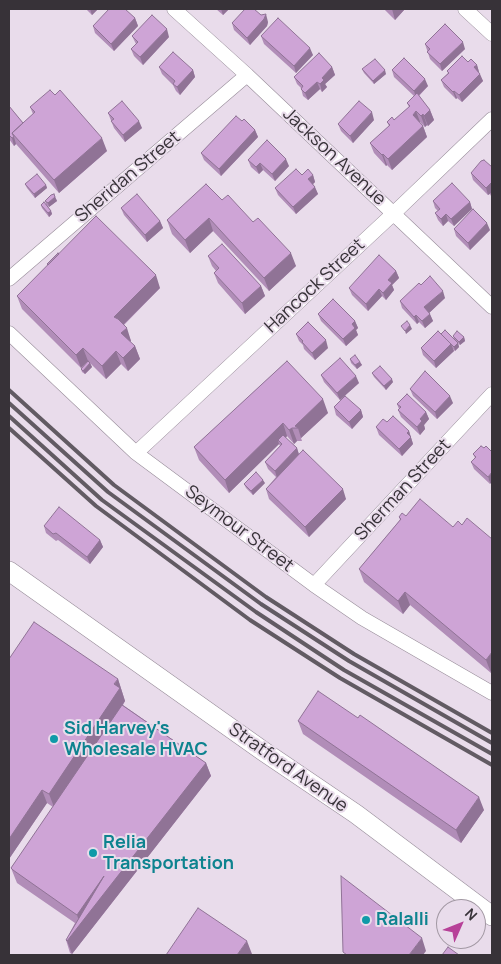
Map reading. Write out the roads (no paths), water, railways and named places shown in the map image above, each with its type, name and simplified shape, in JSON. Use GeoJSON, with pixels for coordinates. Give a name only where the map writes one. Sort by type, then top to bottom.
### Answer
{"type":"FeatureCollection","features":[{"type":"Feature","properties":{"kind":"main road","name":"Stratford Avenue"},"geometry":{"type":"LineString","coordinates":[[9,571],[335,800],[492,916]]}},
{"type":"Feature","properties":{"kind":"street","name":"Jackson Avenue"},"geometry":{"type":"LineString","coordinates":[[174,9],[247,75],[492,307]]}},
{"type":"Feature","properties":{"kind":"street"},"geometry":{"type":"LineString","coordinates":[[465,9],[492,34]]}},
{"type":"Feature","properties":{"kind":"street","name":"Sheridan Street"},"geometry":{"type":"LineString","coordinates":[[9,279],[247,75]]}},
{"type":"Feature","properties":{"kind":"street","name":"Hancock Street"},"geometry":{"type":"LineString","coordinates":[[136,452],[393,214],[492,119]]}},
{"type":"Feature","properties":{"kind":"street","name":"Seymour Street"},"geometry":{"type":"LineString","coordinates":[[9,334],[136,452],[314,585],[362,618],[492,693]]}},
{"type":"Feature","properties":{"kind":"street","name":"Sherman Street"},"geometry":{"type":"LineString","coordinates":[[314,585],[492,394]]}},
{"type":"Feature","properties":{"kind":"railway"},"geometry":{"type":"LineString","coordinates":[[9,390],[114,485],[266,597],[354,654],[492,733]]}},
{"type":"Feature","properties":{"kind":"railway"},"geometry":{"type":"LineString","coordinates":[[9,403],[108,492],[261,604],[349,661],[492,743]]}},
{"type":"Feature","properties":{"kind":"railway"},"geometry":{"type":"LineString","coordinates":[[9,416],[102,500],[256,612],[344,670],[492,754]]}},
{"type":"Feature","properties":{"kind":"railway"},"geometry":{"type":"LineString","coordinates":[[9,428],[96,506],[250,620],[340,678],[492,765]]}},
{"type":"Feature","properties":{"kind":"place","name":"Sid Harvey's Wholesale HVAC"},"geometry":{"type":"Point","coordinates":[54,739]}},
{"type":"Feature","properties":{"kind":"place","name":"Relia Transportation"},"geometry":{"type":"Point","coordinates":[93,853]}},
{"type":"Feature","properties":{"kind":"place","name":"Ralalli"},"geometry":{"type":"Point","coordinates":[366,920]}}]}
